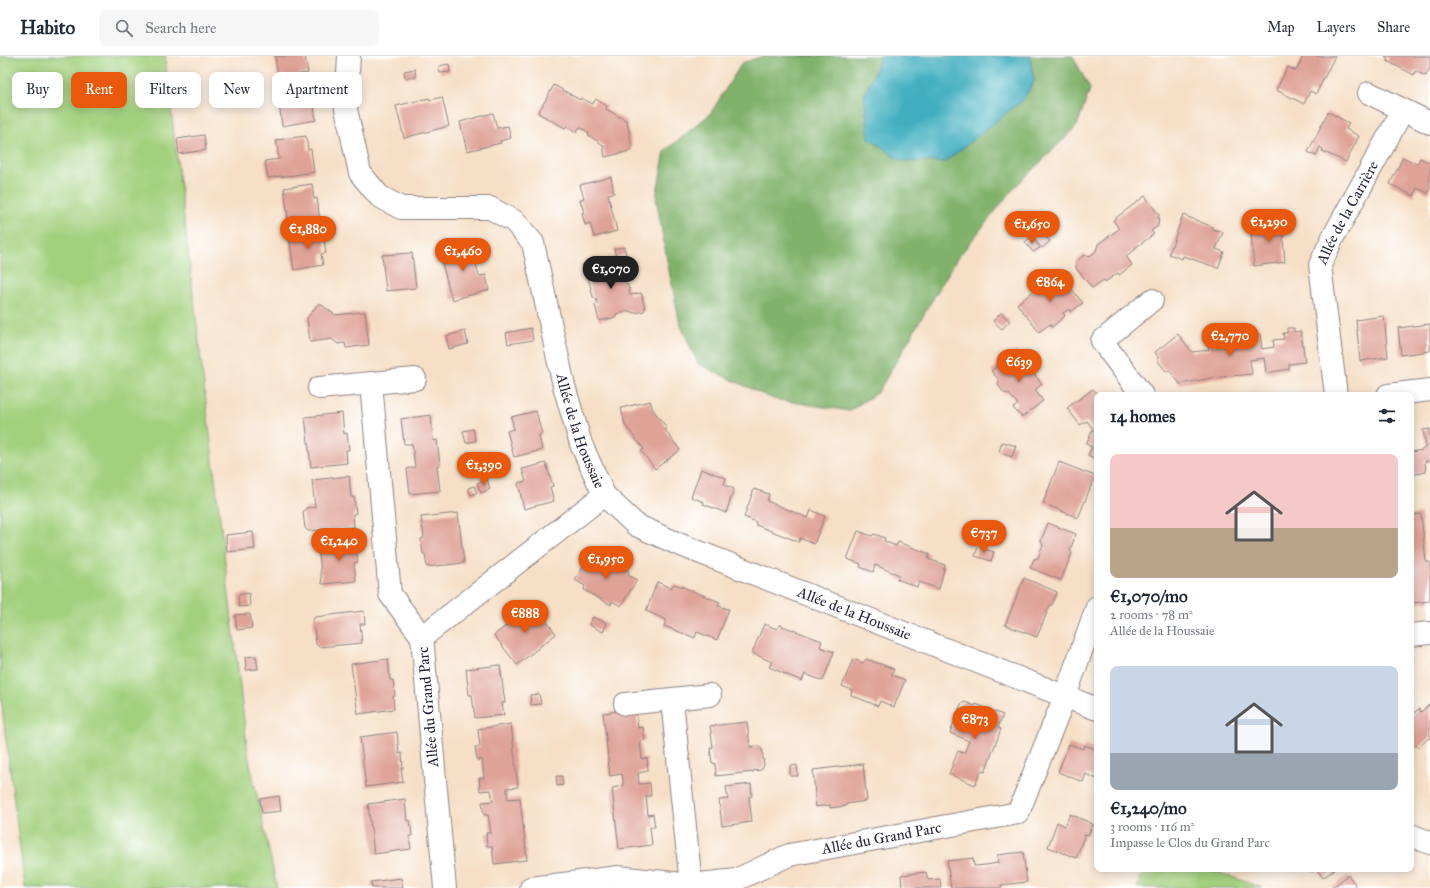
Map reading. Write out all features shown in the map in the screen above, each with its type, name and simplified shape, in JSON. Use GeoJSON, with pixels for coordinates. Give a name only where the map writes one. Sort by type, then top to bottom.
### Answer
{"type":"FeatureCollection","features":[{"type":"Feature","properties":{"kind":"street","name":"Allée de la Houssaie"},"geometry":{"type":"LineString","coordinates":[[348,56],[346,109],[360,173],[379,196],[401,208],[490,208],[514,221],[533,243],[564,386],[581,444],[604,495],[636,525],[676,543],[1094,708]]}},
{"type":"Feature","properties":{"kind":"street"},"geometry":{"type":"LineString","coordinates":[[1369,93],[1430,123]]}},
{"type":"Feature","properties":{"kind":"street","name":"Allée de la Carrière"},"geometry":{"type":"LineString","coordinates":[[1336,392],[1320,265],[1333,238],[1403,110]]}},
{"type":"Feature","properties":{"kind":"street"},"geometry":{"type":"LineString","coordinates":[[1140,392],[1102,341],[1152,300]]}},
{"type":"Feature","properties":{"kind":"street"},"geometry":{"type":"LineString","coordinates":[[320,388],[415,379]]}},
{"type":"Feature","properties":{"kind":"street"},"geometry":{"type":"LineString","coordinates":[[371,383],[390,594],[422,637]]}},
{"type":"Feature","properties":{"kind":"street"},"geometry":{"type":"LineString","coordinates":[[1413,392],[1430,390]]}},
{"type":"Feature","properties":{"kind":"street","name":"Allée du Grand Parc"},"geometry":{"type":"LineString","coordinates":[[445,888],[422,637],[604,495]]}},
{"type":"Feature","properties":{"kind":"street","name":"Allée du Grand Parc"},"geometry":{"type":"LineString","coordinates":[[531,888],[618,877],[691,885],[736,880],[789,855],[1018,813],[1066,696],[1094,616]]}},
{"type":"Feature","properties":{"kind":"street"},"geometry":{"type":"LineString","coordinates":[[1414,635],[1430,633]]}},
{"type":"Feature","properties":{"kind":"street"},"geometry":{"type":"LineString","coordinates":[[625,704],[710,695]]}},
{"type":"Feature","properties":{"kind":"street"},"geometry":{"type":"LineString","coordinates":[[672,700],[691,885]]}},
{"type":"Feature","properties":{"kind":"street"},"geometry":{"type":"LineString","coordinates":[[1414,836],[1430,842]]}},
{"type":"Feature","properties":{"kind":"green space"},"geometry":{"type":"Polygon","coordinates":[[[0,56],[166,56],[167,72],[135,72],[135,108],[171,108],[248,754],[277,888],[25,888],[0,691],[0,56]]]}},
{"type":"Feature","properties":{"kind":"green space"},"geometry":{"type":"Polygon","coordinates":[[[763,56],[881,56],[881,58],[1005,114],[1023,100],[1034,81],[1030,56],[1073,56],[1090,89],[1077,126],[1014,188],[956,260],[878,392],[849,411],[773,399],[698,364],[680,324],[656,197],[665,151],[710,114],[742,63],[763,56]]]}},
{"type":"Feature","properties":{"kind":"green space"},"geometry":{"type":"Polygon","coordinates":[[[1143,872],[1218,872],[1263,888],[1137,888],[1143,872]]]}},
{"type":"Feature","properties":{"kind":"water"},"geometry":{"type":"Polygon","coordinates":[[[881,56],[1030,56],[1034,81],[1023,100],[945,162],[901,161],[869,138],[864,96],[881,56]]]}},
{"type":"Feature","properties":{"kind":"building"},"geometry":{"type":"Polygon","coordinates":[[[275,56],[305,56],[308,72],[277,72],[275,56]]]}},
{"type":"Feature","properties":{"kind":"building"},"geometry":{"type":"Polygon","coordinates":[[[1303,56],[1335,56],[1316,94],[1310,91],[1304,104],[1276,90],[1288,67],[1296,71],[1303,56]]]}},
{"type":"Feature","properties":{"kind":"building"},"geometry":{"type":"Polygon","coordinates":[[[1385,56],[1430,56],[1430,68],[1426,76],[1415,71],[1414,75],[1387,61],[1388,58],[1385,56]]]}},
{"type":"Feature","properties":{"kind":"building"},"geometry":{"type":"Polygon","coordinates":[[[449,64],[450,72],[440,73],[439,66],[449,64]]]}},
{"type":"Feature","properties":{"kind":"building"},"geometry":{"type":"Polygon","coordinates":[[[415,69],[416,77],[405,78],[404,71],[415,69]]]}},
{"type":"Feature","properties":{"kind":"building"},"geometry":{"type":"Polygon","coordinates":[[[554,85],[580,100],[581,98],[593,104],[596,99],[607,106],[606,109],[627,121],[632,147],[630,151],[605,157],[603,145],[588,135],[589,133],[580,127],[576,132],[567,126],[565,128],[538,113],[554,85]]]}},
{"type":"Feature","properties":{"kind":"building"},"geometry":{"type":"Polygon","coordinates":[[[442,97],[449,126],[404,138],[396,106],[429,98],[430,100],[442,97]]]}},
{"type":"Feature","properties":{"kind":"building"},"geometry":{"type":"Polygon","coordinates":[[[280,108],[314,108],[316,120],[282,126],[280,108]]]}},
{"type":"Feature","properties":{"kind":"building"},"geometry":{"type":"Polygon","coordinates":[[[1328,112],[1349,123],[1346,129],[1359,136],[1346,162],[1322,151],[1323,149],[1320,147],[1316,156],[1308,152],[1328,112]]]}},
{"type":"Feature","properties":{"kind":"building"},"geometry":{"type":"Polygon","coordinates":[[[493,113],[497,128],[508,126],[511,138],[500,141],[501,143],[467,151],[460,122],[493,113]]]}},
{"type":"Feature","properties":{"kind":"building"},"geometry":{"type":"Polygon","coordinates":[[[204,135],[206,150],[179,154],[177,139],[204,135]]]}},
{"type":"Feature","properties":{"kind":"building"},"geometry":{"type":"Polygon","coordinates":[[[306,136],[308,150],[311,149],[314,172],[268,178],[265,161],[279,159],[276,140],[306,136]]]}},
{"type":"Feature","properties":{"kind":"building"},"geometry":{"type":"Polygon","coordinates":[[[1403,157],[1417,164],[1420,158],[1430,163],[1430,189],[1428,193],[1417,188],[1414,196],[1390,184],[1403,157]]]}},
{"type":"Feature","properties":{"kind":"building"},"geometry":{"type":"Polygon","coordinates":[[[611,177],[614,193],[608,194],[617,231],[594,237],[590,223],[585,225],[582,213],[584,212],[580,200],[584,198],[580,185],[611,177]]]}},
{"type":"Feature","properties":{"kind":"building"},"geometry":{"type":"Polygon","coordinates":[[[312,184],[314,199],[317,198],[320,221],[289,226],[284,188],[312,184]]]}},
{"type":"Feature","properties":{"kind":"building"},"geometry":{"type":"Polygon","coordinates":[[[1145,196],[1159,215],[1158,226],[1151,231],[1154,234],[1126,256],[1132,265],[1119,275],[1118,273],[1105,282],[1104,280],[1092,288],[1076,268],[1076,261],[1084,255],[1089,257],[1096,251],[1098,244],[1119,229],[1113,220],[1145,196]]]}},
{"type":"Feature","properties":{"kind":"building"},"geometry":{"type":"Polygon","coordinates":[[[1183,215],[1213,227],[1212,229],[1223,232],[1216,249],[1224,252],[1218,268],[1183,256],[1182,259],[1169,254],[1183,215]]]}},
{"type":"Feature","properties":{"kind":"building"},"geometry":{"type":"Polygon","coordinates":[[[1265,216],[1288,228],[1283,239],[1285,262],[1254,266],[1251,234],[1256,226],[1260,228],[1265,216]]]}},
{"type":"Feature","properties":{"kind":"building"},"geometry":{"type":"Polygon","coordinates":[[[323,232],[326,253],[321,254],[323,265],[294,270],[289,237],[323,232]]]}},
{"type":"Feature","properties":{"kind":"building"},"geometry":{"type":"Polygon","coordinates":[[[1042,232],[1050,241],[1042,248],[1034,238],[1042,232]]]}},
{"type":"Feature","properties":{"kind":"building"},"geometry":{"type":"Polygon","coordinates":[[[1031,237],[1040,248],[1033,252],[1025,242],[1031,237]]]}},
{"type":"Feature","properties":{"kind":"building"},"geometry":{"type":"Polygon","coordinates":[[[468,241],[472,255],[474,255],[479,276],[486,275],[489,290],[452,300],[442,263],[445,262],[442,248],[468,241]]]}},
{"type":"Feature","properties":{"kind":"building"},"geometry":{"type":"Polygon","coordinates":[[[624,247],[626,254],[616,257],[614,249],[624,247]]]}},
{"type":"Feature","properties":{"kind":"building"},"geometry":{"type":"Polygon","coordinates":[[[412,253],[416,288],[386,291],[382,255],[412,253]]]}},
{"type":"Feature","properties":{"kind":"building"},"geometry":{"type":"Polygon","coordinates":[[[616,257],[620,281],[623,281],[628,285],[630,295],[641,293],[645,308],[644,311],[634,313],[629,311],[616,314],[616,317],[599,321],[595,305],[598,304],[596,299],[593,297],[588,277],[585,277],[582,265],[616,257]]]}},
{"type":"Feature","properties":{"kind":"building"},"geometry":{"type":"Polygon","coordinates":[[[1058,272],[1083,303],[1070,312],[1069,309],[1063,313],[1065,316],[1052,327],[1050,324],[1039,332],[1017,304],[1058,272]]]}},
{"type":"Feature","properties":{"kind":"building"},"geometry":{"type":"Polygon","coordinates":[[[319,303],[335,315],[365,312],[369,345],[346,348],[345,343],[338,344],[332,339],[310,342],[307,318],[319,303]]]}},
{"type":"Feature","properties":{"kind":"building"},"geometry":{"type":"Polygon","coordinates":[[[1001,313],[1010,321],[1002,329],[993,321],[1001,313]]]}},
{"type":"Feature","properties":{"kind":"building"},"geometry":{"type":"Polygon","coordinates":[[[1384,316],[1388,357],[1360,361],[1356,320],[1384,316]]]}},
{"type":"Feature","properties":{"kind":"building"},"geometry":{"type":"Polygon","coordinates":[[[1430,324],[1430,351],[1401,355],[1398,328],[1430,324]]]}},
{"type":"Feature","properties":{"kind":"building"},"geometry":{"type":"Polygon","coordinates":[[[531,328],[533,340],[508,344],[506,333],[531,328]]]}},
{"type":"Feature","properties":{"kind":"building"},"geometry":{"type":"Polygon","coordinates":[[[1287,328],[1294,328],[1294,332],[1301,331],[1305,362],[1289,364],[1289,369],[1266,373],[1264,358],[1250,360],[1252,374],[1212,378],[1180,384],[1170,371],[1166,371],[1158,361],[1158,357],[1155,352],[1178,334],[1192,352],[1209,350],[1208,346],[1246,341],[1246,336],[1260,334],[1262,349],[1274,347],[1273,340],[1284,339],[1283,333],[1287,333],[1287,328]]]}},
{"type":"Feature","properties":{"kind":"building"},"geometry":{"type":"Polygon","coordinates":[[[465,331],[468,344],[449,349],[446,336],[465,331]]]}},
{"type":"Feature","properties":{"kind":"building"},"geometry":{"type":"Polygon","coordinates":[[[1016,351],[1042,384],[1035,390],[1043,401],[1022,417],[1013,408],[1018,404],[1009,394],[1004,393],[998,385],[999,380],[991,371],[1016,351]]]}},
{"type":"Feature","properties":{"kind":"building"},"geometry":{"type":"Polygon","coordinates":[[[1093,389],[1095,392],[1094,392],[1094,458],[1088,455],[1092,447],[1086,444],[1093,429],[1087,421],[1080,425],[1067,408],[1093,389]]]}},
{"type":"Feature","properties":{"kind":"building"},"geometry":{"type":"Polygon","coordinates":[[[650,401],[653,410],[667,428],[665,430],[680,450],[655,469],[641,451],[644,449],[625,425],[621,408],[650,401]]]}},
{"type":"Feature","properties":{"kind":"building"},"geometry":{"type":"Polygon","coordinates":[[[536,411],[542,434],[539,435],[542,450],[514,457],[507,431],[514,429],[511,417],[536,411]]]}},
{"type":"Feature","properties":{"kind":"building"},"geometry":{"type":"Polygon","coordinates":[[[342,413],[344,434],[347,433],[349,450],[346,450],[347,463],[311,467],[305,417],[342,413]]]}},
{"type":"Feature","properties":{"kind":"building"},"geometry":{"type":"Polygon","coordinates":[[[431,415],[433,441],[437,440],[440,465],[437,466],[440,491],[410,494],[407,469],[415,467],[412,444],[404,444],[401,419],[431,415]]]}},
{"type":"Feature","properties":{"kind":"building"},"geometry":{"type":"Polygon","coordinates":[[[473,429],[476,441],[466,443],[463,431],[473,429]]]}},
{"type":"Feature","properties":{"kind":"building"},"geometry":{"type":"Polygon","coordinates":[[[1430,429],[1430,461],[1425,461],[1426,472],[1414,474],[1414,451],[1422,450],[1426,447],[1423,430],[1430,429]]]}},
{"type":"Feature","properties":{"kind":"building"},"geometry":{"type":"Polygon","coordinates":[[[1002,442],[1016,446],[1012,457],[999,452],[1002,442]]]}},
{"type":"Feature","properties":{"kind":"building"},"geometry":{"type":"Polygon","coordinates":[[[1059,462],[1094,476],[1078,518],[1043,503],[1059,462]]]}},
{"type":"Feature","properties":{"kind":"building"},"geometry":{"type":"Polygon","coordinates":[[[546,463],[553,486],[550,487],[554,501],[524,509],[518,483],[526,481],[522,469],[546,463]]]}},
{"type":"Feature","properties":{"kind":"building"},"geometry":{"type":"Polygon","coordinates":[[[701,469],[726,478],[724,485],[734,489],[726,513],[703,504],[704,502],[691,497],[701,469]]]}},
{"type":"Feature","properties":{"kind":"building"},"geometry":{"type":"Polygon","coordinates":[[[349,476],[351,497],[354,497],[356,513],[353,514],[354,527],[308,531],[305,528],[303,512],[306,508],[315,507],[312,480],[349,476]]]}},
{"type":"Feature","properties":{"kind":"building"},"geometry":{"type":"Polygon","coordinates":[[[487,479],[490,489],[481,493],[477,483],[487,479]]]}},
{"type":"Feature","properties":{"kind":"building"},"geometry":{"type":"Polygon","coordinates":[[[474,486],[477,493],[471,495],[468,488],[474,486]]]}},
{"type":"Feature","properties":{"kind":"building"},"geometry":{"type":"Polygon","coordinates":[[[754,489],[769,494],[767,501],[808,518],[811,510],[825,516],[814,544],[800,538],[799,542],[756,525],[756,522],[744,517],[754,489]]]}},
{"type":"Feature","properties":{"kind":"building"},"geometry":{"type":"Polygon","coordinates":[[[458,513],[464,563],[427,567],[421,539],[424,538],[421,517],[458,513]]]}},
{"type":"Feature","properties":{"kind":"building"},"geometry":{"type":"Polygon","coordinates":[[[1421,514],[1426,562],[1430,562],[1430,601],[1414,603],[1414,515],[1421,514]]]}},
{"type":"Feature","properties":{"kind":"building"},"geometry":{"type":"Polygon","coordinates":[[[1048,523],[1076,534],[1070,550],[1072,553],[1061,580],[1030,568],[1034,559],[1038,558],[1043,545],[1041,541],[1048,523]]]}},
{"type":"Feature","properties":{"kind":"building"},"geometry":{"type":"Polygon","coordinates":[[[858,531],[872,536],[874,534],[885,538],[884,541],[896,546],[898,542],[930,554],[928,559],[945,565],[939,589],[919,582],[917,587],[897,579],[899,575],[875,565],[873,572],[860,567],[861,564],[847,559],[858,531]]]}},
{"type":"Feature","properties":{"kind":"building"},"geometry":{"type":"Polygon","coordinates":[[[253,532],[255,549],[227,552],[226,535],[253,532]]]}},
{"type":"Feature","properties":{"kind":"building"},"geometry":{"type":"Polygon","coordinates":[[[355,538],[358,562],[354,563],[356,581],[322,584],[319,553],[332,552],[331,541],[355,538]]]}},
{"type":"Feature","properties":{"kind":"building"},"geometry":{"type":"Polygon","coordinates":[[[978,547],[994,552],[991,561],[975,556],[978,547]]]}},
{"type":"Feature","properties":{"kind":"building"},"geometry":{"type":"Polygon","coordinates":[[[590,555],[603,562],[606,558],[629,571],[628,575],[637,580],[621,606],[612,601],[611,605],[584,590],[585,586],[575,580],[590,555]]]}},
{"type":"Feature","properties":{"kind":"building"},"geometry":{"type":"Polygon","coordinates":[[[1024,578],[1057,592],[1037,637],[1005,625],[1024,578]]]}},
{"type":"Feature","properties":{"kind":"building"},"geometry":{"type":"Polygon","coordinates":[[[657,582],[671,588],[674,584],[683,587],[720,602],[718,606],[729,609],[717,640],[697,632],[695,638],[664,626],[666,620],[646,611],[657,582]]]}},
{"type":"Feature","properties":{"kind":"building"},"geometry":{"type":"Polygon","coordinates":[[[249,593],[250,606],[239,607],[238,595],[249,593]]]}},
{"type":"Feature","properties":{"kind":"building"},"geometry":{"type":"Polygon","coordinates":[[[534,604],[556,634],[517,665],[494,635],[511,622],[509,620],[522,610],[524,612],[534,604]]]}},
{"type":"Feature","properties":{"kind":"building"},"geometry":{"type":"Polygon","coordinates":[[[364,611],[365,624],[360,624],[362,643],[319,647],[316,644],[313,620],[315,617],[364,611]]]}},
{"type":"Feature","properties":{"kind":"building"},"geometry":{"type":"Polygon","coordinates":[[[250,614],[252,628],[237,630],[235,615],[250,614]]]}},
{"type":"Feature","properties":{"kind":"building"},"geometry":{"type":"Polygon","coordinates":[[[593,617],[607,623],[603,632],[589,625],[593,617]]]}},
{"type":"Feature","properties":{"kind":"building"},"geometry":{"type":"Polygon","coordinates":[[[764,624],[777,629],[780,625],[822,641],[820,647],[834,652],[823,681],[805,674],[802,681],[769,667],[772,662],[752,653],[764,624]]]}},
{"type":"Feature","properties":{"kind":"building"},"geometry":{"type":"Polygon","coordinates":[[[256,656],[258,669],[246,670],[245,657],[256,656]]]}},
{"type":"Feature","properties":{"kind":"building"},"geometry":{"type":"Polygon","coordinates":[[[388,659],[390,680],[393,680],[395,696],[393,696],[394,709],[358,714],[351,664],[388,659]]]}},
{"type":"Feature","properties":{"kind":"building"},"geometry":{"type":"Polygon","coordinates":[[[853,659],[863,663],[866,659],[894,669],[892,675],[905,680],[894,707],[880,701],[878,706],[851,695],[852,690],[842,686],[853,659]]]}},
{"type":"Feature","properties":{"kind":"building"},"geometry":{"type":"Polygon","coordinates":[[[500,665],[505,703],[502,703],[504,715],[475,718],[472,695],[469,695],[466,669],[500,665]]]}},
{"type":"Feature","properties":{"kind":"building"},"geometry":{"type":"Polygon","coordinates":[[[539,694],[541,704],[531,705],[530,695],[539,694]]]}},
{"type":"Feature","properties":{"kind":"building"},"geometry":{"type":"Polygon","coordinates":[[[965,702],[975,706],[976,704],[1003,715],[998,727],[1001,729],[985,772],[981,771],[975,785],[949,774],[958,751],[964,753],[969,741],[950,733],[961,704],[965,702]]]}},
{"type":"Feature","properties":{"kind":"building"},"geometry":{"type":"Polygon","coordinates":[[[1430,704],[1430,739],[1429,738],[1418,748],[1416,745],[1414,747],[1414,713],[1419,709],[1421,712],[1430,704]]]}},
{"type":"Feature","properties":{"kind":"building"},"geometry":{"type":"Polygon","coordinates":[[[636,709],[638,728],[643,727],[645,740],[640,741],[642,759],[647,758],[648,771],[638,773],[639,784],[650,783],[651,796],[646,796],[648,815],[653,814],[655,827],[650,827],[652,845],[619,849],[612,788],[623,786],[623,780],[622,774],[610,776],[603,713],[636,709]]]}},
{"type":"Feature","properties":{"kind":"building"},"geometry":{"type":"Polygon","coordinates":[[[747,722],[750,747],[758,746],[762,749],[764,766],[761,770],[753,772],[716,776],[715,763],[712,763],[710,748],[713,747],[710,726],[747,722]]]}},
{"type":"Feature","properties":{"kind":"building"},"geometry":{"type":"Polygon","coordinates":[[[511,724],[518,787],[507,788],[507,793],[508,799],[520,798],[527,860],[494,864],[492,846],[487,846],[486,833],[491,833],[488,815],[484,815],[482,802],[493,801],[491,790],[480,791],[479,778],[484,778],[482,760],[477,760],[475,747],[480,747],[478,729],[511,724]]]}},
{"type":"Feature","properties":{"kind":"building"},"geometry":{"type":"Polygon","coordinates":[[[397,732],[399,754],[402,753],[403,769],[401,769],[403,782],[366,787],[360,737],[397,732]]]}},
{"type":"Feature","properties":{"kind":"building"},"geometry":{"type":"Polygon","coordinates":[[[1069,744],[1083,749],[1085,745],[1094,749],[1094,778],[1086,774],[1083,782],[1058,772],[1069,744]]]}},
{"type":"Feature","properties":{"kind":"building"},"geometry":{"type":"Polygon","coordinates":[[[863,764],[867,801],[830,808],[830,805],[816,807],[813,770],[863,764]]]}},
{"type":"Feature","properties":{"kind":"building"},"geometry":{"type":"Polygon","coordinates":[[[797,765],[798,776],[790,776],[790,766],[797,765]]]}},
{"type":"Feature","properties":{"kind":"building"},"geometry":{"type":"Polygon","coordinates":[[[556,776],[562,776],[563,785],[557,786],[556,776]]]}},
{"type":"Feature","properties":{"kind":"building"},"geometry":{"type":"Polygon","coordinates":[[[751,784],[752,796],[749,797],[752,822],[722,826],[719,800],[728,799],[726,787],[751,784]]]}},
{"type":"Feature","properties":{"kind":"building"},"geometry":{"type":"Polygon","coordinates":[[[279,796],[281,811],[262,813],[260,799],[279,796]]]}},
{"type":"Feature","properties":{"kind":"building"},"geometry":{"type":"Polygon","coordinates":[[[405,799],[407,821],[410,820],[412,836],[409,836],[411,849],[374,854],[368,804],[405,799]]]}},
{"type":"Feature","properties":{"kind":"building"},"geometry":{"type":"Polygon","coordinates":[[[1070,814],[1093,824],[1088,835],[1085,834],[1076,858],[1048,847],[1057,822],[1065,826],[1070,814]]]}},
{"type":"Feature","properties":{"kind":"building"},"geometry":{"type":"Polygon","coordinates":[[[1023,852],[1027,882],[1001,885],[1002,888],[951,888],[947,861],[973,858],[974,866],[986,865],[998,863],[997,855],[1023,852]]]}},
{"type":"Feature","properties":{"kind":"building"},"geometry":{"type":"Polygon","coordinates":[[[926,872],[928,880],[940,879],[941,888],[902,888],[901,875],[926,872]]]}},
{"type":"Feature","properties":{"kind":"building"},"geometry":{"type":"Polygon","coordinates":[[[1319,872],[1331,872],[1323,878],[1319,872]]]}},
{"type":"Feature","properties":{"kind":"building"},"geometry":{"type":"Polygon","coordinates":[[[1348,875],[1355,884],[1355,888],[1332,888],[1348,875]]]}},
{"type":"Feature","properties":{"kind":"building"},"geometry":{"type":"Polygon","coordinates":[[[401,878],[403,888],[372,888],[371,882],[401,878]]]}}]}
